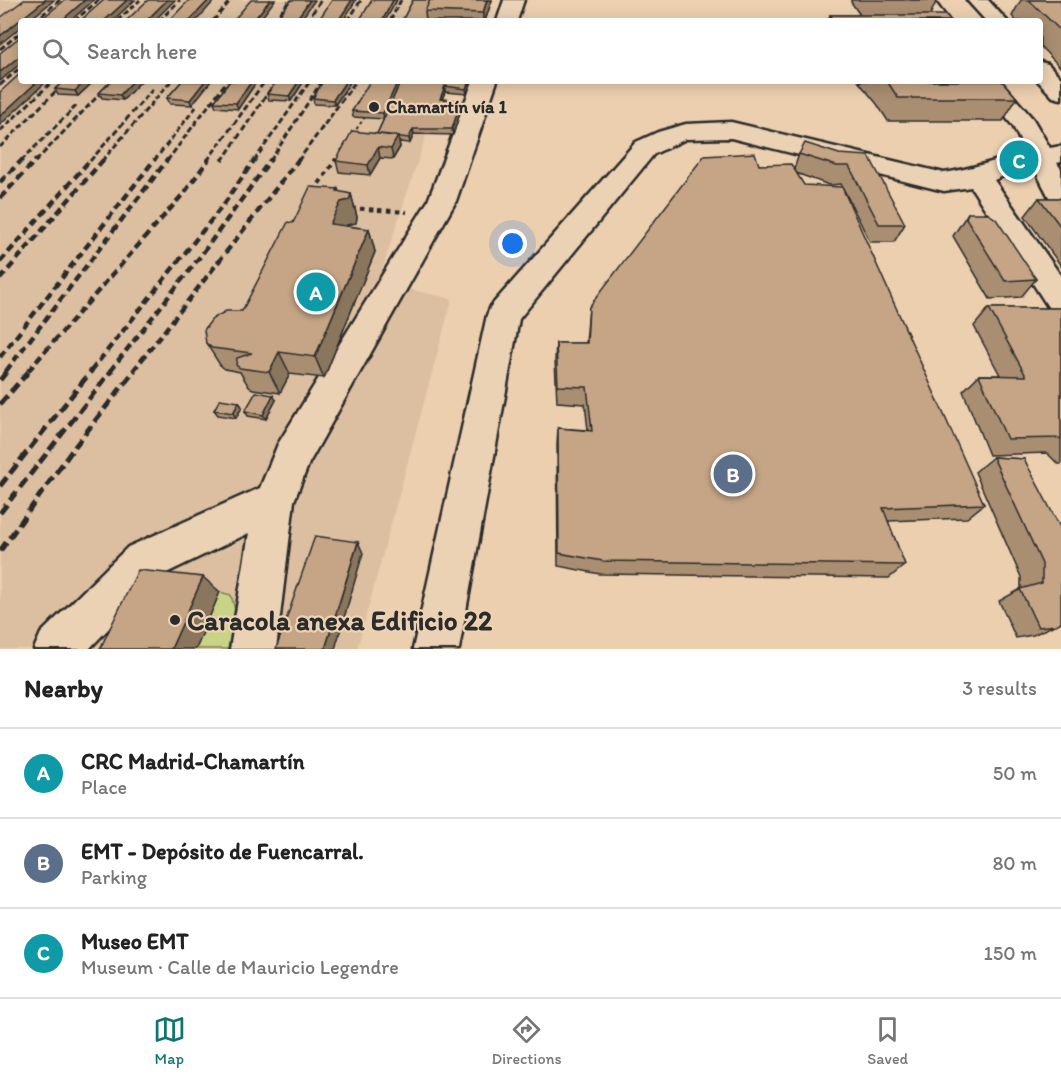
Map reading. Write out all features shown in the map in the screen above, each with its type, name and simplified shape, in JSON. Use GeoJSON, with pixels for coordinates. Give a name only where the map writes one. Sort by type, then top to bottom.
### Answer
{"type":"FeatureCollection","features":[{"type":"Feature","properties":{"kind":"street"},"geometry":{"type":"LineString","coordinates":[[508,18],[514,0]]}},
{"type":"Feature","properties":{"kind":"street"},"geometry":{"type":"LineString","coordinates":[[922,0],[937,18]]}},
{"type":"Feature","properties":{"kind":"street"},"geometry":{"type":"LineString","coordinates":[[977,0],[994,18]]}},
{"type":"Feature","properties":{"kind":"street"},"geometry":{"type":"LineString","coordinates":[[1043,72],[1061,92]]}},
{"type":"Feature","properties":{"kind":"street"},"geometry":{"type":"LineString","coordinates":[[253,649],[274,501],[292,456],[442,201],[484,84]]}},
{"type":"Feature","properties":{"kind":"street"},"geometry":{"type":"LineString","coordinates":[[991,84],[1051,156],[1061,195]]}},
{"type":"Feature","properties":{"kind":"street"},"geometry":{"type":"LineString","coordinates":[[436,649],[503,315],[645,148],[670,135],[698,129],[731,130],[944,182],[978,177],[1003,166],[1051,156]]}},
{"type":"Feature","properties":{"kind":"street"},"geometry":{"type":"LineString","coordinates":[[978,177],[1061,301]]}},
{"type":"Feature","properties":{"kind":"street"},"geometry":{"type":"LineString","coordinates":[[57,649],[143,562],[274,501]]}},
{"type":"Feature","properties":{"kind":"path"},"geometry":{"type":"LineString","coordinates":[[312,195],[365,117]]}},
{"type":"Feature","properties":{"kind":"path"},"geometry":{"type":"LineString","coordinates":[[349,207],[434,215]]}},
{"type":"Feature","properties":{"kind":"shaded area"},"geometry":{"type":"Polygon","coordinates":[[[0,0],[474,0],[465,18],[18,18],[18,84],[443,84],[378,282],[452,299],[357,649],[0,649],[0,0]]]}},
{"type":"Feature","properties":{"kind":"green space"},"geometry":{"type":"Polygon","coordinates":[[[220,592],[231,595],[238,620],[230,649],[196,649],[220,592]]]}},
{"type":"Feature","properties":{"kind":"building"},"geometry":{"type":"Polygon","coordinates":[[[24,0],[45,0],[22,18],[18,18],[18,22],[0,36],[0,18],[24,0]]]}},
{"type":"Feature","properties":{"kind":"building"},"geometry":{"type":"Polygon","coordinates":[[[65,0],[85,0],[64,18],[43,18],[65,0]]]}},
{"type":"Feature","properties":{"kind":"building"},"geometry":{"type":"Polygon","coordinates":[[[104,0],[127,0],[107,18],[83,18],[104,0]]]}},
{"type":"Feature","properties":{"kind":"building"},"geometry":{"type":"Polygon","coordinates":[[[148,0],[167,0],[149,18],[129,18],[148,0]]]}},
{"type":"Feature","properties":{"kind":"building"},"geometry":{"type":"Polygon","coordinates":[[[189,0],[209,0],[192,18],[172,18],[189,0]]]}},
{"type":"Feature","properties":{"kind":"building"},"geometry":{"type":"Polygon","coordinates":[[[251,0],[270,0],[255,18],[236,18],[251,0]]]}},
{"type":"Feature","properties":{"kind":"building"},"geometry":{"type":"Polygon","coordinates":[[[291,0],[310,0],[297,18],[277,18],[291,0]]]}},
{"type":"Feature","properties":{"kind":"building"},"geometry":{"type":"Polygon","coordinates":[[[332,0],[352,0],[340,18],[320,18],[332,0]]]}},
{"type":"Feature","properties":{"kind":"building"},"geometry":{"type":"Polygon","coordinates":[[[372,0],[393,0],[384,18],[361,18],[372,0]]]}},
{"type":"Feature","properties":{"kind":"building"},"geometry":{"type":"Polygon","coordinates":[[[413,0],[430,0],[425,11],[426,18],[404,18],[413,0]]]}},
{"type":"Feature","properties":{"kind":"building"},"geometry":{"type":"Polygon","coordinates":[[[430,0],[487,0],[483,13],[425,11],[430,0]]]}},
{"type":"Feature","properties":{"kind":"building"},"geometry":{"type":"Polygon","coordinates":[[[1029,0],[1061,0],[1061,31],[1029,0]]]}},
{"type":"Feature","properties":{"kind":"building"},"geometry":{"type":"Polygon","coordinates":[[[830,15],[946,15],[948,18],[832,18],[830,15]]]}},
{"type":"Feature","properties":{"kind":"building"},"geometry":{"type":"Polygon","coordinates":[[[18,38],[18,57],[0,72],[0,53],[18,38]]]}},
{"type":"Feature","properties":{"kind":"building"},"geometry":{"type":"Polygon","coordinates":[[[18,76],[18,84],[35,84],[0,116],[0,92],[18,76]]]}},
{"type":"Feature","properties":{"kind":"building"},"geometry":{"type":"Polygon","coordinates":[[[61,84],[82,84],[75,91],[55,89],[61,84]]]}},
{"type":"Feature","properties":{"kind":"building"},"geometry":{"type":"Polygon","coordinates":[[[108,84],[130,84],[120,95],[99,93],[108,84]]]}},
{"type":"Feature","properties":{"kind":"building"},"geometry":{"type":"Polygon","coordinates":[[[179,84],[203,84],[190,100],[167,98],[179,84]]]}},
{"type":"Feature","properties":{"kind":"building"},"geometry":{"type":"Polygon","coordinates":[[[228,84],[250,84],[236,103],[214,102],[228,84]]]}},
{"type":"Feature","properties":{"kind":"building"},"geometry":{"type":"Polygon","coordinates":[[[275,84],[297,84],[289,96],[267,94],[275,84]]]}},
{"type":"Feature","properties":{"kind":"building"},"geometry":{"type":"Polygon","coordinates":[[[321,84],[344,84],[333,100],[313,98],[321,84]]]}},
{"type":"Feature","properties":{"kind":"building","name":"Chamartín vía 1"},"geometry":{"type":"Polygon","coordinates":[[[368,84],[397,84],[383,113],[352,111],[368,84]]]}},
{"type":"Feature","properties":{"kind":"building"},"geometry":{"type":"Polygon","coordinates":[[[400,84],[468,84],[466,89],[445,86],[440,99],[461,101],[452,129],[413,129],[409,138],[377,134],[400,84]]]}},
{"type":"Feature","properties":{"kind":"building"},"geometry":{"type":"Polygon","coordinates":[[[889,84],[1005,84],[1017,98],[898,98],[889,84]]]}},
{"type":"Feature","properties":{"kind":"building"},"geometry":{"type":"Polygon","coordinates":[[[352,131],[398,136],[391,149],[378,147],[368,165],[336,161],[352,131]]]}},
{"type":"Feature","properties":{"kind":"building"},"geometry":{"type":"Polygon","coordinates":[[[805,143],[839,154],[869,156],[905,224],[879,224],[849,166],[837,166],[799,154],[805,143]]]}},
{"type":"Feature","properties":{"kind":"building"},"geometry":{"type":"Polygon","coordinates":[[[755,153],[759,165],[791,164],[804,185],[842,187],[984,504],[883,508],[905,565],[603,561],[559,553],[558,428],[592,431],[587,387],[558,386],[556,343],[587,343],[589,307],[704,156],[755,153]]]}},
{"type":"Feature","properties":{"kind":"building"},"geometry":{"type":"Polygon","coordinates":[[[310,187],[338,189],[337,191],[351,194],[349,200],[341,202],[330,224],[369,229],[315,357],[279,352],[269,372],[240,368],[236,365],[237,358],[252,353],[212,348],[206,343],[204,330],[212,319],[226,311],[242,311],[288,222],[293,223],[310,187]]]}},
{"type":"Feature","properties":{"kind":"building"},"geometry":{"type":"Polygon","coordinates":[[[1039,198],[1061,198],[1061,227],[1039,198]]]}},
{"type":"Feature","properties":{"kind":"building"},"geometry":{"type":"Polygon","coordinates":[[[968,213],[987,213],[996,219],[1036,279],[1005,281],[966,218],[968,213]]]}},
{"type":"Feature","properties":{"kind":"building"},"geometry":{"type":"Polygon","coordinates":[[[989,308],[1061,308],[1061,438],[1007,439],[979,375],[1026,376],[989,308]]]}},
{"type":"Feature","properties":{"kind":"building"},"geometry":{"type":"Polygon","coordinates":[[[256,392],[273,395],[263,415],[245,411],[256,392]]]}},
{"type":"Feature","properties":{"kind":"building"},"geometry":{"type":"Polygon","coordinates":[[[220,399],[239,402],[233,413],[214,410],[220,399]]]}},
{"type":"Feature","properties":{"kind":"building"},"geometry":{"type":"Polygon","coordinates":[[[993,457],[1024,459],[1061,529],[1061,622],[1056,625],[1038,627],[1020,589],[1042,583],[1042,564],[993,457]]]}},
{"type":"Feature","properties":{"kind":"building"},"geometry":{"type":"Polygon","coordinates":[[[315,536],[358,542],[325,649],[276,649],[315,536]]]}},
{"type":"Feature","properties":{"kind":"building"},"geometry":{"type":"Polygon","coordinates":[[[138,570],[203,577],[171,649],[100,649],[138,570]]]}},
{"type":"Feature","properties":{"kind":"railway"},"geometry":{"type":"LineString","coordinates":[[39,18],[60,0]]}},
{"type":"Feature","properties":{"kind":"railway"},"geometry":{"type":"LineString","coordinates":[[78,18],[99,0]]}},
{"type":"Feature","properties":{"kind":"railway"},"geometry":{"type":"LineString","coordinates":[[120,18],[140,0]]}},
{"type":"Feature","properties":{"kind":"railway"},"geometry":{"type":"LineString","coordinates":[[162,18],[180,0]]}},
{"type":"Feature","properties":{"kind":"railway"},"geometry":{"type":"LineString","coordinates":[[216,18],[231,0]]}},
{"type":"Feature","properties":{"kind":"railway"},"geometry":{"type":"LineString","coordinates":[[276,18],[290,0]]}},
{"type":"Feature","properties":{"kind":"railway"},"geometry":{"type":"LineString","coordinates":[[309,18],[321,0]]}},
{"type":"Feature","properties":{"kind":"railway"},"geometry":{"type":"LineString","coordinates":[[350,18],[361,0]]}},
{"type":"Feature","properties":{"kind":"railway"},"geometry":{"type":"LineString","coordinates":[[392,18],[401,0]]}},
{"type":"Feature","properties":{"kind":"railway"},"geometry":{"type":"LineString","coordinates":[[0,49],[18,34]]}},
{"type":"Feature","properties":{"kind":"railway"},"geometry":{"type":"LineString","coordinates":[[0,85],[18,70]]}},
{"type":"Feature","properties":{"kind":"railway"},"geometry":{"type":"LineString","coordinates":[[0,131],[50,84]]}},
{"type":"Feature","properties":{"kind":"railway"},"geometry":{"type":"LineString","coordinates":[[0,147],[63,84]]}},
{"type":"Feature","properties":{"kind":"railway"},"geometry":{"type":"LineString","coordinates":[[36,161],[109,84]]}},
{"type":"Feature","properties":{"kind":"railway"},"geometry":{"type":"LineString","coordinates":[[102,161],[168,84]]}},
{"type":"Feature","properties":{"kind":"railway"},"geometry":{"type":"LineString","coordinates":[[167,161],[225,84]]}},
{"type":"Feature","properties":{"kind":"railway"},"geometry":{"type":"LineString","coordinates":[[207,161],[263,84]]}},
{"type":"Feature","properties":{"kind":"railway"},"geometry":{"type":"LineString","coordinates":[[223,159],[222,161],[274,84]]}},
{"type":"Feature","properties":{"kind":"railway"},"geometry":{"type":"LineString","coordinates":[[254,161],[308,84]]}},
{"type":"Feature","properties":{"kind":"railway"},"geometry":{"type":"LineString","coordinates":[[270,161],[320,84]]}},
{"type":"Feature","properties":{"kind":"railway"},"geometry":{"type":"LineString","coordinates":[[298,161],[354,84]]}},
{"type":"Feature","properties":{"kind":"railway"},"geometry":{"type":"LineString","coordinates":[[90,161],[153,89]]}},
{"type":"Feature","properties":{"kind":"railway"},"geometry":{"type":"LineString","coordinates":[[0,182],[78,104]]}},
{"type":"Feature","properties":{"kind":"railway"},"geometry":{"type":"LineString","coordinates":[[154,161],[196,107]]}},
{"type":"Feature","properties":{"kind":"railway"},"geometry":{"type":"LineString","coordinates":[[0,198],[37,159]]}},
{"type":"Feature","properties":{"kind":"railway"},"geometry":{"type":"LineString","coordinates":[[0,262],[91,159]]}},
{"type":"Feature","properties":{"kind":"railway"},"geometry":{"type":"LineString","coordinates":[[0,279],[104,159]]}},
{"type":"Feature","properties":{"kind":"railway"},"geometry":{"type":"LineString","coordinates":[[0,357],[155,159]]}},
{"type":"Feature","properties":{"kind":"railway"},"geometry":{"type":"LineString","coordinates":[[6,371],[168,159]]}},
{"type":"Feature","properties":{"kind":"railway"},"geometry":{"type":"LineString","coordinates":[[28,371],[184,193],[209,159]]}},
{"type":"Feature","properties":{"kind":"railway"},"geometry":{"type":"LineString","coordinates":[[91,371],[224,204],[255,159]]}},
{"type":"Feature","properties":{"kind":"railway"},"geometry":{"type":"LineString","coordinates":[[110,371],[199,258],[271,159]]}},
{"type":"Feature","properties":{"kind":"railway"},"geometry":{"type":"LineString","coordinates":[[133,371],[299,159]]}},
{"type":"Feature","properties":{"kind":"railway"},"geometry":{"type":"LineString","coordinates":[[0,380],[8,370]]}},
{"type":"Feature","properties":{"kind":"railway"},"geometry":{"type":"LineString","coordinates":[[0,404],[30,370]]}},
{"type":"Feature","properties":{"kind":"railway"},"geometry":{"type":"LineString","coordinates":[[0,486],[92,370]]}},
{"type":"Feature","properties":{"kind":"railway"},"geometry":{"type":"LineString","coordinates":[[0,513],[112,370]]}},
{"type":"Feature","properties":{"kind":"railway"},"geometry":{"type":"LineString","coordinates":[[0,551],[73,449],[135,370]]}},
{"type":"Feature","properties":{"kind":"place","name":"Chamartín vía 1"},"geometry":{"type":"Point","coordinates":[374,107]}},
{"type":"Feature","properties":{"kind":"place","name":"Museo EMT"},"geometry":{"type":"Point","coordinates":[1019,160]}},
{"type":"Feature","properties":{"kind":"place","name":"CRC Madrid-Chamartín"},"geometry":{"type":"Point","coordinates":[316,292]}},
{"type":"Feature","properties":{"kind":"place","name":"EMT - Depósito de Fuencarral."},"geometry":{"type":"Point","coordinates":[733,474]}},
{"type":"Feature","properties":{"kind":"place","name":"Caracola anexa Edificio 22"},"geometry":{"type":"Point","coordinates":[175,620]}}]}
